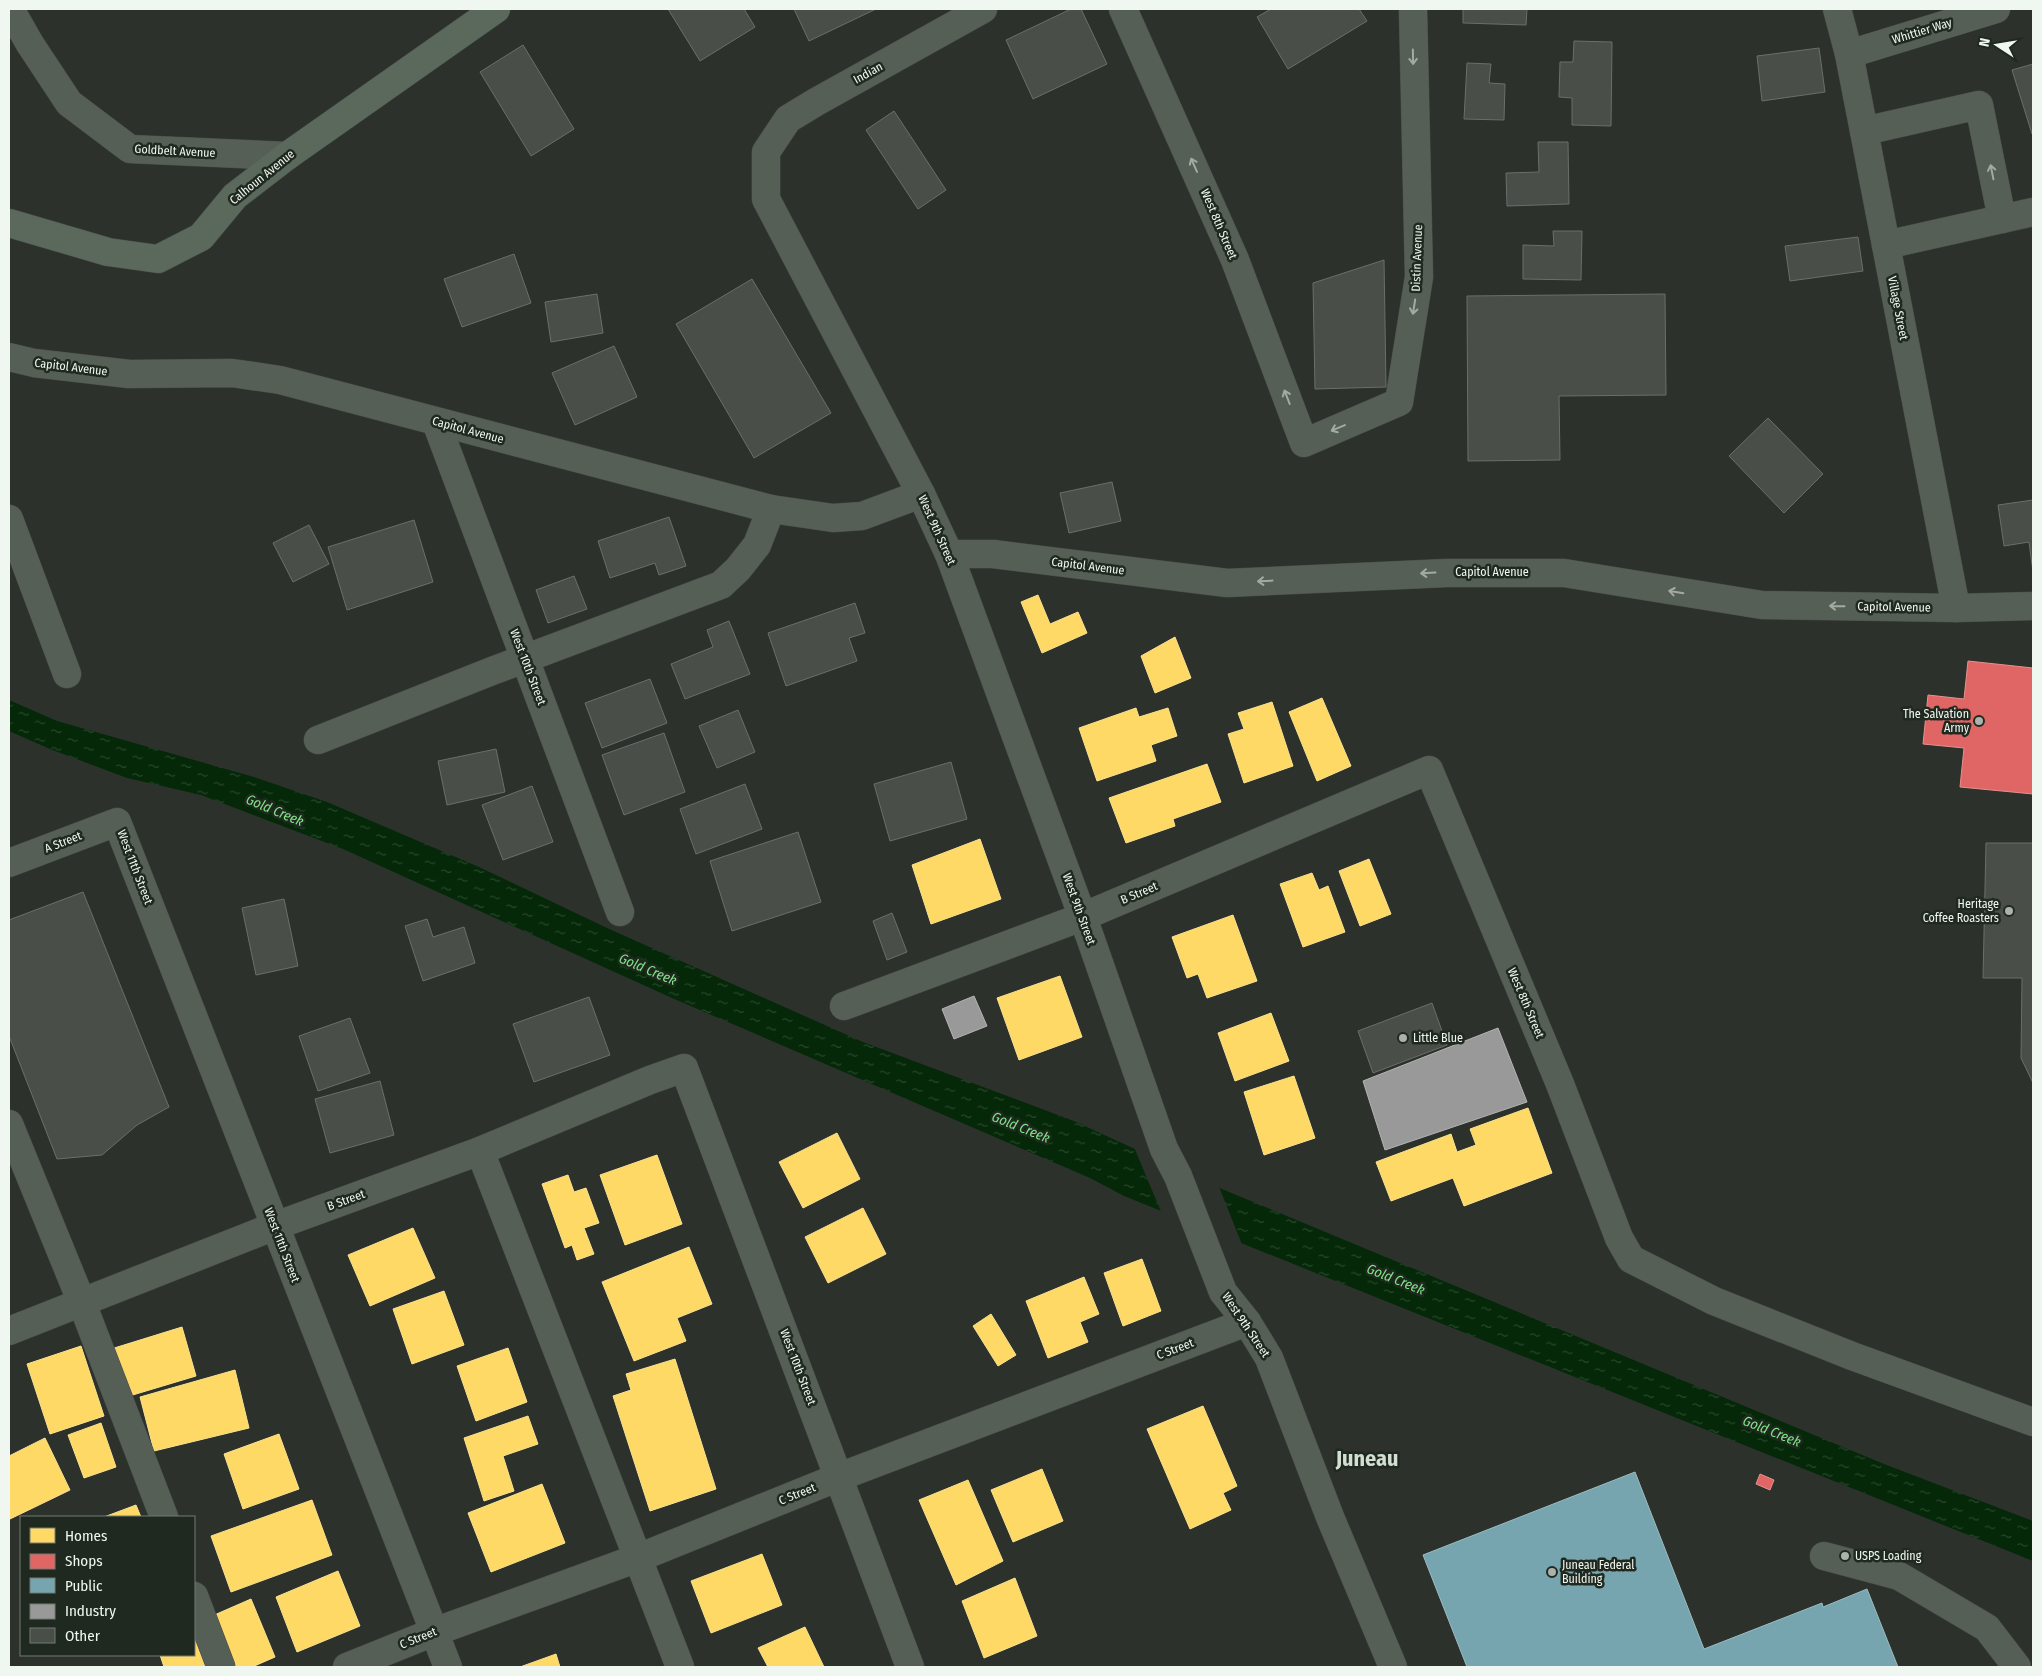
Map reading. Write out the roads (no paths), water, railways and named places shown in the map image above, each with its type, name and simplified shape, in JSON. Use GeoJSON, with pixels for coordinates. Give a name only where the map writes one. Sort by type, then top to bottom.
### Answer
{"type":"FeatureCollection","features":[{"type":"Feature","properties":{"kind":"main road","name":"Calhoun Avenue"},"geometry":{"type":"LineString","coordinates":[[9,223],[108,252],[158,259],[201,237],[235,196],[287,156],[496,9]]}},
{"type":"Feature","properties":{"kind":"street","name":"Goldbelt Avenue"},"geometry":{"type":"LineString","coordinates":[[10,9],[30,44],[70,103],[130,149],[287,156]]}},
{"type":"Feature","properties":{"kind":"street","name":"Indian"},"geometry":{"type":"LineString","coordinates":[[766,152],[788,119],[983,9]]}},
{"type":"Feature","properties":{"kind":"street","name":"West 8th Street"},"geometry":{"type":"LineString","coordinates":[[1123,9],[1235,260],[1304,443]]}},
{"type":"Feature","properties":{"kind":"street","name":"Distin Avenue"},"geometry":{"type":"LineString","coordinates":[[1304,443],[1399,402],[1419,277],[1413,9]]}},
{"type":"Feature","properties":{"kind":"street","name":"Village Street"},"geometry":{"type":"LineString","coordinates":[[1837,9],[1864,131],[1956,608]]}},
{"type":"Feature","properties":{"kind":"street","name":"Whittier Way"},"geometry":{"type":"LineString","coordinates":[[1848,54],[1996,9]]}},
{"type":"Feature","properties":{"kind":"street"},"geometry":{"type":"LineString","coordinates":[[1864,131],[1978,105],[2002,219]]}},
{"type":"Feature","properties":{"kind":"street","name":"West 9th Street"},"geometry":{"type":"LineString","coordinates":[[766,152],[766,199],[921,494],[949,554],[1082,917],[1164,1149],[1178,1176],[1223,1292],[1247,1322],[1269,1358],[1330,1517],[1393,1667]]}},
{"type":"Feature","properties":{"kind":"street"},"geometry":{"type":"LineString","coordinates":[[1886,245],[2033,212]]}},
{"type":"Feature","properties":{"kind":"street","name":"Capitol Avenue"},"geometry":{"type":"LineString","coordinates":[[9,357],[129,374],[232,373],[280,380],[771,509],[833,518],[862,516],[921,494]]}},
{"type":"Feature","properties":{"kind":"street","name":"West 10th Street"},"geometry":{"type":"LineString","coordinates":[[436,422],[620,912]]}},
{"type":"Feature","properties":{"kind":"street"},"geometry":{"type":"LineString","coordinates":[[318,740],[721,585],[738,569],[756,545],[771,509]]}},
{"type":"Feature","properties":{"kind":"street"},"geometry":{"type":"LineString","coordinates":[[9,519],[67,674]]}},
{"type":"Feature","properties":{"kind":"street","name":"Capitol Avenue"},"geometry":{"type":"LineString","coordinates":[[949,554],[993,554],[1227,583],[1447,572],[1564,573],[1762,605],[1956,608],[2033,606]]}},
{"type":"Feature","properties":{"kind":"street","name":"West 8th Street"},"geometry":{"type":"LineString","coordinates":[[1429,770],[1560,1084],[1619,1238],[1631,1259],[1714,1301],[1861,1359],[2033,1422]]}},
{"type":"Feature","properties":{"kind":"street","name":"B Street"},"geometry":{"type":"LineString","coordinates":[[844,1006],[1082,917],[1429,770]]}},
{"type":"Feature","properties":{"kind":"street","name":"A Street"},"geometry":{"type":"LineString","coordinates":[[9,863],[117,822]]}},
{"type":"Feature","properties":{"kind":"street","name":"West 11th Street"},"geometry":{"type":"LineString","coordinates":[[117,822],[448,1667]]}},
{"type":"Feature","properties":{"kind":"street","name":"West 10th Street"},"geometry":{"type":"LineString","coordinates":[[684,1068],[840,1477],[910,1667]]}},
{"type":"Feature","properties":{"kind":"street","name":"B Street"},"geometry":{"type":"LineString","coordinates":[[9,1332],[275,1226],[480,1151],[684,1068]]}},
{"type":"Feature","properties":{"kind":"street"},"geometry":{"type":"LineString","coordinates":[[9,1124],[82,1303],[164,1516]]}},
{"type":"Feature","properties":{"kind":"street"},"geometry":{"type":"LineString","coordinates":[[480,1151],[680,1667]]}},
{"type":"Feature","properties":{"kind":"street","name":"C Street"},"geometry":{"type":"LineString","coordinates":[[347,1667],[434,1632],[638,1558],[840,1477],[1247,1322]]}},
{"type":"Feature","properties":{"kind":"street"},"geometry":{"type":"LineString","coordinates":[[1824,1556],[1899,1576],[1987,1628],[2017,1667]]}},
{"type":"Feature","properties":{"kind":"street"},"geometry":{"type":"LineString","coordinates":[[195,1599],[221,1667]]}},
{"type":"Feature","properties":{"kind":"water","name":"Gold Creek"},"geometry":{"type":"Polygon","coordinates":[[[9,700],[57,721],[254,777],[327,802],[479,867],[607,928],[863,1042],[1074,1121],[1222,1189],[1884,1464],[2033,1521],[2033,1561],[1124,1196],[1090,1178],[672,998],[343,849],[201,795],[127,778],[50,749],[9,731],[9,700]]]}},
{"type":"Feature","properties":{"kind":"place","name":"The Salvation Army"},"geometry":{"type":"Point","coordinates":[1979,721]}},
{"type":"Feature","properties":{"kind":"place","name":"Heritage Coffee Roasters"},"geometry":{"type":"Point","coordinates":[2009,911]}},
{"type":"Feature","properties":{"kind":"place","name":"Little Blue"},"geometry":{"type":"Point","coordinates":[1403,1038]}},
{"type":"Feature","properties":{"kind":"place","name":"USPS Loading"},"geometry":{"type":"Point","coordinates":[1845,1556]}},
{"type":"Feature","properties":{"kind":"place","name":"Juneau Federal Building"},"geometry":{"type":"Point","coordinates":[1552,1572]}},
{"type":"Feature","properties":{"kind":"district","name":"Juneau"},"geometry":{"type":"Point","coordinates":[1367,1458]}}]}
